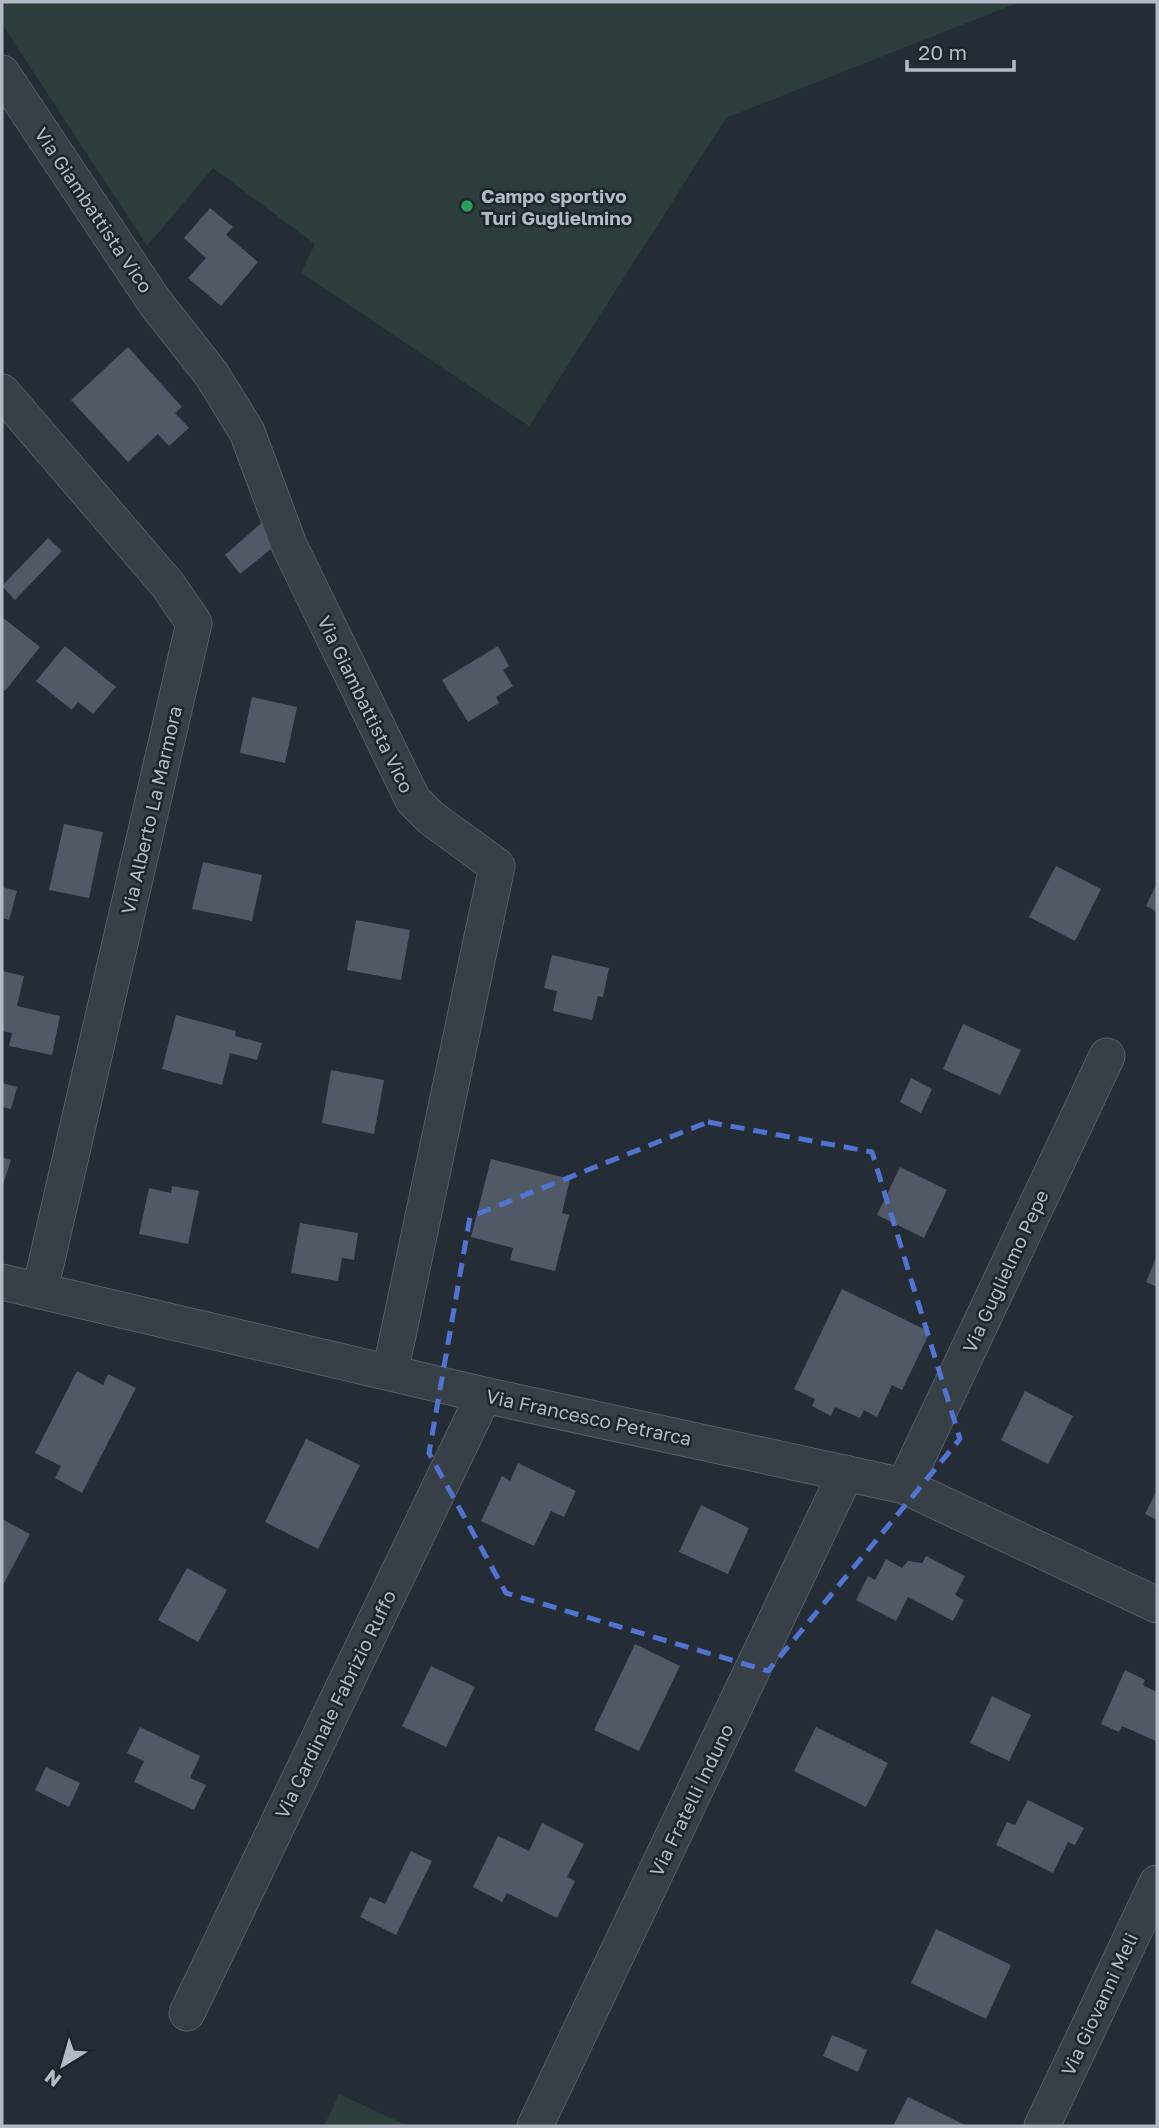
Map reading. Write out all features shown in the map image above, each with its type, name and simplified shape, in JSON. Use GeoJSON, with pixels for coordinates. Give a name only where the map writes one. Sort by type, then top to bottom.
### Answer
{"type":"FeatureCollection","features":[{"type":"Feature","properties":{"kind":"street","name":"Via Giambattista Vico"},"geometry":{"type":"LineString","coordinates":[[2,73],[155,301],[212,375],[247,432],[289,545],[413,800],[431,818],[498,866],[390,1373]]}},
{"type":"Feature","properties":{"kind":"street","name":"Via Alberto La Marmora"},"geometry":{"type":"LineString","coordinates":[[2,392],[168,585],[194,623],[40,1290]]}},
{"type":"Feature","properties":{"kind":"street","name":"Via Guglielmo Pepe"},"geometry":{"type":"LineString","coordinates":[[905,1486],[1107,1056]]}},
{"type":"Feature","properties":{"kind":"street","name":"Via Francesco Petrarca"},"geometry":{"type":"LineString","coordinates":[[3,1284],[40,1290],[484,1395],[905,1486],[1157,1605]]}},
{"type":"Feature","properties":{"kind":"street","name":"Via Cardinale Fabrizio Ruffo"},"geometry":{"type":"LineString","coordinates":[[187,2013],[484,1395]]}},
{"type":"Feature","properties":{"kind":"street","name":"Via Fratelli Induno"},"geometry":{"type":"LineString","coordinates":[[535,2126],[846,1473]]}},
{"type":"Feature","properties":{"kind":"street","name":"Via Giovanni Meli"},"geometry":{"type":"LineString","coordinates":[[1042,2126],[1157,1882]]}},
{"type":"Feature","properties":{"kind":"highlighted area"},"geometry":{"type":"Polygon","coordinates":[[[708,1122],[872,1152],[960,1439],[768,1671],[506,1593],[429,1453],[470,1217],[708,1122]]]}},
{"type":"Feature","properties":{"kind":"shaded area","name":"Campo sportivo Turi Guglielmino"},"geometry":{"type":"Polygon","coordinates":[[[2,2],[1020,2],[726,118],[529,426],[301,273],[315,244],[213,168],[147,246],[2,24],[2,2]]]}},
{"type":"Feature","properties":{"kind":"shaded area"},"geometry":{"type":"Polygon","coordinates":[[[339,2094],[408,2126],[324,2126],[339,2094]]]}},
{"type":"Feature","properties":{"kind":"building"},"geometry":{"type":"Polygon","coordinates":[[[210,208],[233,227],[226,235],[258,262],[221,306],[188,278],[206,258],[184,238],[210,208]]]}},
{"type":"Feature","properties":{"kind":"building"},"geometry":{"type":"Polygon","coordinates":[[[128,347],[182,407],[175,413],[189,428],[169,446],[158,434],[128,462],[71,400],[128,347]]]}},
{"type":"Feature","properties":{"kind":"building"},"geometry":{"type":"Polygon","coordinates":[[[266,519],[277,544],[240,574],[225,555],[266,519]]]}},
{"type":"Feature","properties":{"kind":"building"},"geometry":{"type":"Polygon","coordinates":[[[48,538],[62,551],[15,600],[2,586],[48,538]]]}},
{"type":"Feature","properties":{"kind":"building"},"geometry":{"type":"Polygon","coordinates":[[[2,617],[40,647],[5,691],[2,690],[2,617]]]}},
{"type":"Feature","properties":{"kind":"building"},"geometry":{"type":"Polygon","coordinates":[[[65,646],[116,687],[93,714],[78,702],[72,710],[36,681],[65,646]]]}},
{"type":"Feature","properties":{"kind":"building"},"geometry":{"type":"Polygon","coordinates":[[[498,646],[509,666],[503,670],[513,686],[496,697],[499,703],[468,722],[442,680],[498,646]]]}},
{"type":"Feature","properties":{"kind":"building"},"geometry":{"type":"Polygon","coordinates":[[[252,697],[297,707],[285,763],[240,753],[252,697]]]}},
{"type":"Feature","properties":{"kind":"building"},"geometry":{"type":"Polygon","coordinates":[[[64,824],[103,832],[89,898],[49,890],[64,824]]]}},
{"type":"Feature","properties":{"kind":"building"},"geometry":{"type":"Polygon","coordinates":[[[203,862],[262,875],[252,921],[192,909],[203,862]]]}},
{"type":"Feature","properties":{"kind":"building"},"geometry":{"type":"Polygon","coordinates":[[[1056,866],[1101,889],[1075,941],[1029,917],[1056,866]]]}},
{"type":"Feature","properties":{"kind":"building"},"geometry":{"type":"Polygon","coordinates":[[[1157,883],[1157,912],[1146,906],[1157,883]]]}},
{"type":"Feature","properties":{"kind":"building"},"geometry":{"type":"Polygon","coordinates":[[[2,887],[17,891],[9,920],[2,918],[2,887]]]}},
{"type":"Feature","properties":{"kind":"building"},"geometry":{"type":"Polygon","coordinates":[[[356,920],[410,930],[401,980],[347,970],[356,920]]]}},
{"type":"Feature","properties":{"kind":"building"},"geometry":{"type":"Polygon","coordinates":[[[552,955],[609,968],[603,997],[598,996],[592,1020],[553,1011],[557,991],[544,988],[552,955]]]}},
{"type":"Feature","properties":{"kind":"building"},"geometry":{"type":"Polygon","coordinates":[[[2,971],[24,976],[17,1006],[60,1016],[52,1055],[9,1046],[12,1033],[2,1031],[2,971]]]}},
{"type":"Feature","properties":{"kind":"building"},"geometry":{"type":"Polygon","coordinates":[[[176,1015],[236,1031],[235,1036],[262,1043],[257,1060],[230,1053],[222,1085],[162,1069],[176,1015]]]}},
{"type":"Feature","properties":{"kind":"building"},"geometry":{"type":"Polygon","coordinates":[[[963,1024],[1021,1050],[1000,1095],[943,1069],[963,1024]]]}},
{"type":"Feature","properties":{"kind":"building"},"geometry":{"type":"Polygon","coordinates":[[[331,1070],[384,1080],[374,1134],[322,1123],[331,1070]]]}},
{"type":"Feature","properties":{"kind":"building"},"geometry":{"type":"Polygon","coordinates":[[[911,1078],[932,1089],[921,1113],[900,1102],[911,1078]]]}},
{"type":"Feature","properties":{"kind":"building"},"geometry":{"type":"Polygon","coordinates":[[[2,1083],[17,1087],[11,1109],[2,1107],[2,1083]]]}},
{"type":"Feature","properties":{"kind":"building"},"geometry":{"type":"Polygon","coordinates":[[[2,1157],[11,1160],[2,1188],[2,1157]]]}},
{"type":"Feature","properties":{"kind":"building"},"geometry":{"type":"Polygon","coordinates":[[[491,1159],[570,1179],[562,1213],[569,1215],[555,1271],[510,1260],[513,1248],[471,1237],[491,1159]]]}},
{"type":"Feature","properties":{"kind":"building"},"geometry":{"type":"Polygon","coordinates":[[[900,1167],[947,1190],[924,1238],[877,1215],[900,1167]]]}},
{"type":"Feature","properties":{"kind":"building"},"geometry":{"type":"Polygon","coordinates":[[[172,1186],[199,1191],[188,1244],[139,1234],[149,1188],[171,1193],[172,1186]]]}},
{"type":"Feature","properties":{"kind":"building"},"geometry":{"type":"Polygon","coordinates":[[[300,1223],[358,1233],[354,1260],[342,1258],[338,1281],[291,1273],[300,1223]]]}},
{"type":"Feature","properties":{"kind":"building"},"geometry":{"type":"Polygon","coordinates":[[[1155,1260],[1157,1261],[1157,1287],[1146,1282],[1155,1260]]]}},
{"type":"Feature","properties":{"kind":"building"},"geometry":{"type":"Polygon","coordinates":[[[842,1289],[930,1332],[902,1390],[892,1385],[877,1417],[864,1410],[860,1418],[835,1407],[831,1416],[812,1406],[815,1399],[794,1389],[842,1289]]]}},
{"type":"Feature","properties":{"kind":"building"},"geometry":{"type":"Polygon","coordinates":[[[77,1371],[103,1385],[108,1374],[136,1388],[82,1493],[55,1478],[61,1466],[35,1453],[77,1371]]]}},
{"type":"Feature","properties":{"kind":"building"},"geometry":{"type":"Polygon","coordinates":[[[1025,1391],[1073,1416],[1048,1464],[1001,1440],[1025,1391]]]}},
{"type":"Feature","properties":{"kind":"building"},"geometry":{"type":"Polygon","coordinates":[[[306,1439],[360,1465],[318,1549],[265,1522],[306,1439]]]}},
{"type":"Feature","properties":{"kind":"building"},"geometry":{"type":"Polygon","coordinates":[[[518,1463],[576,1491],[564,1517],[551,1511],[534,1546],[481,1521],[502,1476],[510,1481],[518,1463]]]}},
{"type":"Feature","properties":{"kind":"building"},"geometry":{"type":"Polygon","coordinates":[[[1157,1490],[1157,1520],[1145,1514],[1157,1490]]]}},
{"type":"Feature","properties":{"kind":"building"},"geometry":{"type":"Polygon","coordinates":[[[701,1505],[749,1528],[728,1574],[679,1552],[701,1505]]]}},
{"type":"Feature","properties":{"kind":"building"},"geometry":{"type":"Polygon","coordinates":[[[2,1519],[30,1534],[2,1587],[2,1519]]]}},
{"type":"Feature","properties":{"kind":"building"},"geometry":{"type":"Polygon","coordinates":[[[926,1556],[965,1576],[955,1595],[964,1600],[953,1621],[908,1597],[896,1621],[856,1600],[868,1576],[875,1580],[886,1559],[902,1568],[908,1561],[922,1563],[926,1556]]]}},
{"type":"Feature","properties":{"kind":"building"},"geometry":{"type":"Polygon","coordinates":[[[187,1568],[227,1590],[198,1642],[158,1620],[187,1568]]]}},
{"type":"Feature","properties":{"kind":"building"},"geometry":{"type":"Polygon","coordinates":[[[635,1644],[680,1666],[639,1751],[594,1730],[635,1644]]]}},
{"type":"Feature","properties":{"kind":"building"},"geometry":{"type":"Polygon","coordinates":[[[431,1666],[475,1687],[446,1747],[402,1726],[431,1666]]]}},
{"type":"Feature","properties":{"kind":"building"},"geometry":{"type":"Polygon","coordinates":[[[1125,1670],[1145,1680],[1143,1685],[1157,1692],[1156,1741],[1122,1726],[1119,1732],[1101,1724],[1125,1670]]]}},
{"type":"Feature","properties":{"kind":"building"},"geometry":{"type":"Polygon","coordinates":[[[992,1696],[1031,1715],[1009,1761],[970,1743],[992,1696]]]}},
{"type":"Feature","properties":{"kind":"building"},"geometry":{"type":"Polygon","coordinates":[[[140,1727],[200,1756],[190,1778],[206,1785],[194,1810],[134,1782],[144,1761],[127,1753],[140,1727]]]}},
{"type":"Feature","properties":{"kind":"building"},"geometry":{"type":"Polygon","coordinates":[[[816,1727],[888,1763],[866,1807],[794,1771],[816,1727]]]}},
{"type":"Feature","properties":{"kind":"building"},"geometry":{"type":"Polygon","coordinates":[[[46,1767],[80,1783],[69,1807],[35,1790],[46,1767]]]}},
{"type":"Feature","properties":{"kind":"building"},"geometry":{"type":"Polygon","coordinates":[[[1028,1800],[1084,1828],[1075,1845],[1068,1842],[1053,1873],[996,1845],[1007,1822],[1015,1825],[1028,1800]]]}},
{"type":"Feature","properties":{"kind":"building"},"geometry":{"type":"Polygon","coordinates":[[[542,1823],[584,1844],[567,1877],[575,1881],[557,1918],[507,1893],[502,1902],[473,1887],[498,1836],[529,1851],[542,1823]]]}},
{"type":"Feature","properties":{"kind":"building"},"geometry":{"type":"Polygon","coordinates":[[[411,1851],[432,1861],[396,1935],[360,1917],[370,1897],[385,1904],[411,1851]]]}},
{"type":"Feature","properties":{"kind":"building"},"geometry":{"type":"Polygon","coordinates":[[[936,1929],[1011,1965],[986,2019],[911,1983],[936,1929]]]}},
{"type":"Feature","properties":{"kind":"building"},"geometry":{"type":"Polygon","coordinates":[[[832,2035],[867,2050],[858,2072],[823,2056],[832,2035]]]}},
{"type":"Feature","properties":{"kind":"building"},"geometry":{"type":"Polygon","coordinates":[[[908,2097],[967,2126],[893,2126],[908,2097]]]}},
{"type":"Feature","properties":{"kind":"place","name":"Campo sportivo Turi Guglielmino"},"geometry":{"type":"Point","coordinates":[467,206]}}]}
